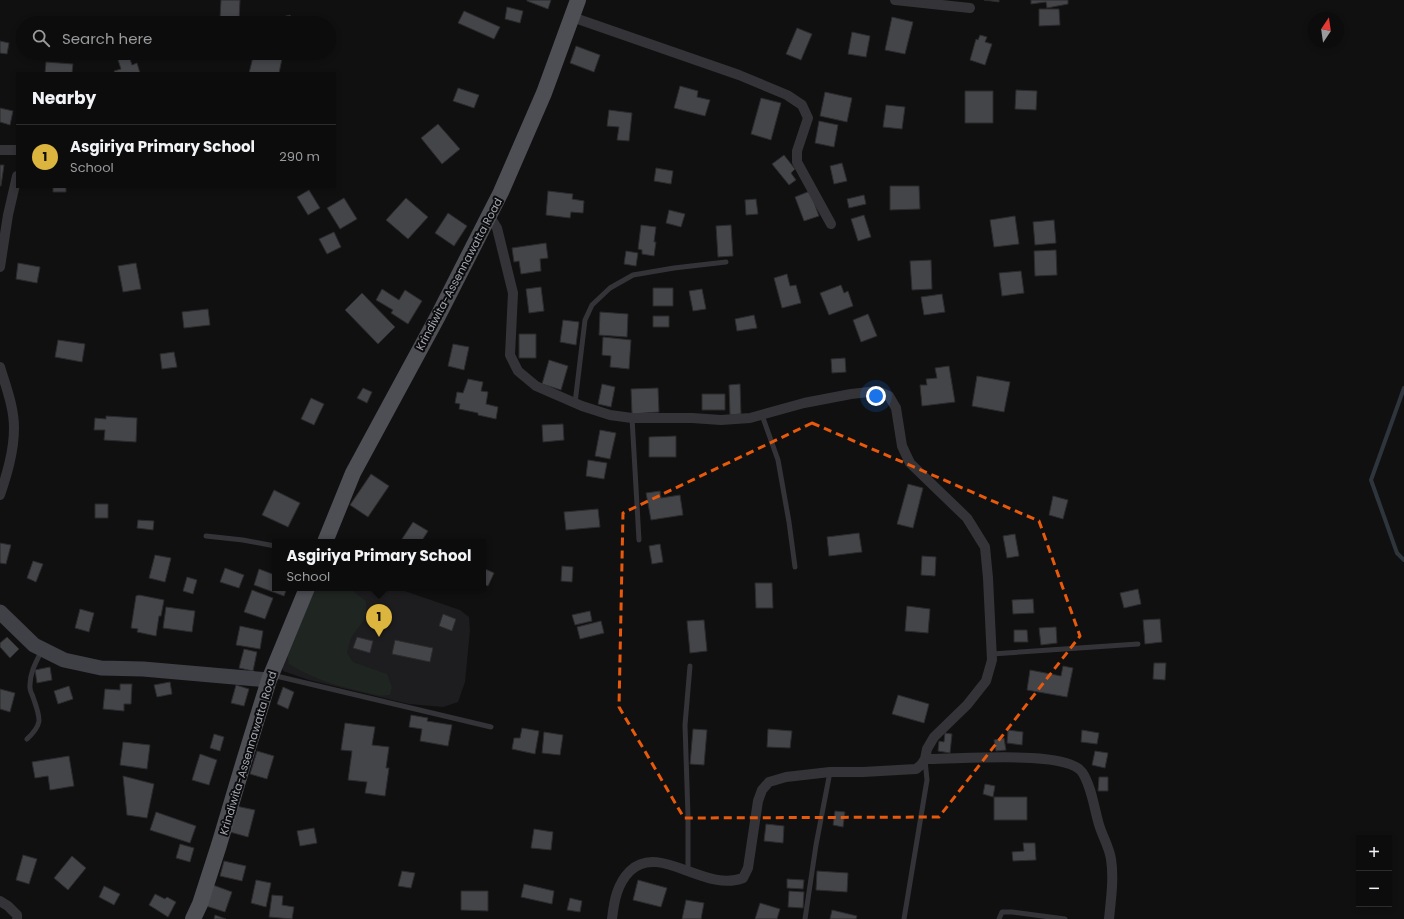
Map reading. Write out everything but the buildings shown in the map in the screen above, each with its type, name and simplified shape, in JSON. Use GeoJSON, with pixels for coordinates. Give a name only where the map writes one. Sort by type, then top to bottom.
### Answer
{"type":"FeatureCollection","features":[{"type":"Feature","properties":{"kind":"main road","name":"Krindiwita-Assennawatta Road"},"geometry":{"type":"LineString","coordinates":[[326,539],[353,473],[438,316],[502,192],[544,93],[578,0]]}},
{"type":"Feature","properties":{"kind":"main road","name":"Krindiwita-Assennawatta Road"},"geometry":{"type":"LineString","coordinates":[[193,919],[200,904],[219,845],[270,677],[306,591]]}},
{"type":"Feature","properties":{"kind":"street"},"geometry":{"type":"LineString","coordinates":[[895,0],[970,8]]}},
{"type":"Feature","properties":{"kind":"street"},"geometry":{"type":"LineString","coordinates":[[572,17],[739,75],[787,95],[802,105],[808,118],[797,151],[797,162],[831,224]]}},
{"type":"Feature","properties":{"kind":"street"},"geometry":{"type":"LineString","coordinates":[[0,150],[16,150]]}},
{"type":"Feature","properties":{"kind":"street"},"geometry":{"type":"LineString","coordinates":[[0,266],[8,215],[16,180]]}},
{"type":"Feature","properties":{"kind":"street"},"geometry":{"type":"LineString","coordinates":[[490,215],[497,228],[513,293],[510,355],[518,371],[536,386],[575,403],[610,415],[632,418],[692,418],[721,420],[750,418],[804,403],[851,394],[878,391],[889,396],[896,408],[902,446],[910,463],[967,518],[985,547],[992,654],[992,660],[986,682],[967,706],[934,737],[927,749],[925,759],[921,765],[916,769],[830,772],[786,777],[769,782],[762,790],[758,801],[748,868],[743,878],[735,881],[716,881],[665,863],[646,862],[635,866],[628,872],[620,884],[614,903],[612,919]]}},
{"type":"Feature","properties":{"kind":"street"},"geometry":{"type":"LineString","coordinates":[[0,368],[10,398],[14,428],[12,452],[0,495]]}},
{"type":"Feature","properties":{"kind":"street"},"geometry":{"type":"LineString","coordinates":[[0,612],[34,644],[64,660],[101,668],[143,669],[270,677]]}},
{"type":"Feature","properties":{"kind":"street"},"geometry":{"type":"LineString","coordinates":[[925,759],[946,760],[1021,756],[1056,760],[1073,765],[1082,771],[1110,857],[1112,877],[1109,919]]}},
{"type":"Feature","properties":{"kind":"street"},"geometry":{"type":"LineString","coordinates":[[0,901],[8,906],[17,915],[17,919]]}},
{"type":"Feature","properties":{"kind":"lane"},"geometry":{"type":"LineString","coordinates":[[575,403],[585,320],[592,305],[610,288],[633,275],[674,268],[726,262]]}},
{"type":"Feature","properties":{"kind":"lane"},"geometry":{"type":"LineString","coordinates":[[762,415],[778,460],[795,567]]}},
{"type":"Feature","properties":{"kind":"lane"},"geometry":{"type":"LineString","coordinates":[[632,418],[639,540]]}},
{"type":"Feature","properties":{"kind":"lane"},"geometry":{"type":"LineString","coordinates":[[206,536],[272,546]]}},
{"type":"Feature","properties":{"kind":"lane"},"geometry":{"type":"LineString","coordinates":[[992,654],[1138,644]]}},
{"type":"Feature","properties":{"kind":"lane"},"geometry":{"type":"LineString","coordinates":[[27,739],[36,731],[39,722],[37,710],[30,689],[32,672],[42,649]]}},
{"type":"Feature","properties":{"kind":"lane"},"geometry":{"type":"LineString","coordinates":[[688,871],[685,725],[690,666]]}},
{"type":"Feature","properties":{"kind":"lane"},"geometry":{"type":"LineString","coordinates":[[270,677],[491,727]]}},
{"type":"Feature","properties":{"kind":"lane"},"geometry":{"type":"LineString","coordinates":[[904,919],[927,780],[925,759]]}},
{"type":"Feature","properties":{"kind":"lane"},"geometry":{"type":"LineString","coordinates":[[805,919],[816,844],[830,772]]}},
{"type":"Feature","properties":{"kind":"lane"},"geometry":{"type":"LineString","coordinates":[[998,919],[1002,912],[1065,919]]}},
{"type":"Feature","properties":{"kind":"highlighted area"},"geometry":{"type":"Polygon","coordinates":[[[812,423],[1039,521],[1080,636],[939,817],[684,818],[619,707],[623,513],[812,423]]]}},
{"type":"Feature","properties":{"kind":"shaded area"},"geometry":{"type":"Polygon","coordinates":[[[309,591],[405,591],[460,610],[469,617],[470,630],[465,682],[458,702],[443,707],[409,704],[309,680],[283,671],[281,658],[309,591]]]}},
{"type":"Feature","properties":{"kind":"shaded area"},"geometry":{"type":"Polygon","coordinates":[[[313,591],[353,591],[366,601],[366,615],[350,641],[347,653],[353,662],[387,674],[392,687],[390,695],[381,696],[357,691],[311,676],[289,664],[287,654],[313,591]]]}},
{"type":"Feature","properties":{"kind":"waterway"},"geometry":{"type":"LineString","coordinates":[[1404,388],[1371,480],[1397,553],[1404,560]]}},
{"type":"Feature","properties":{"kind":"place","name":"Asgiriya Primary School"},"geometry":{"type":"Point","coordinates":[379,637]}}]}
